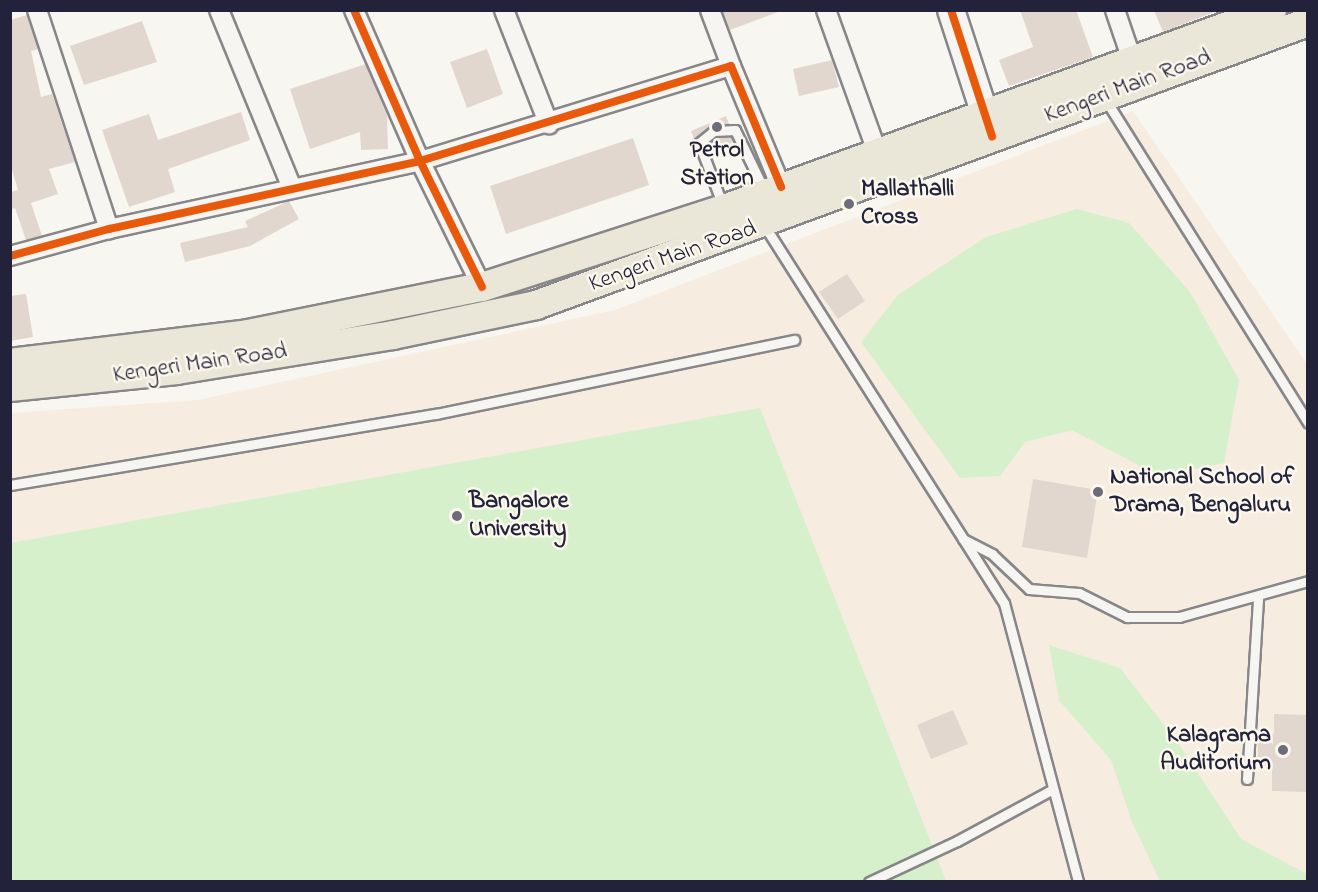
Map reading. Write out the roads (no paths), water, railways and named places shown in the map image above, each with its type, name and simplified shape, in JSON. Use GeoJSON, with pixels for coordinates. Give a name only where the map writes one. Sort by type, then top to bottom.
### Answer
{"type":"FeatureCollection","features":[{"type":"Feature","properties":{"kind":"main road","name":"Kengeri Main Road"},"geometry":{"type":"LineString","coordinates":[[10,387],[177,370],[393,335],[536,305],[764,225],[1132,60],[1272,10]]}},
{"type":"Feature","properties":{"kind":"main road","name":"Kengeri Main Road"},"geometry":{"type":"LineString","coordinates":[[10,363],[248,334],[482,287],[724,209],[877,152],[1104,97],[1308,22]]}},
{"type":"Feature","properties":{"kind":"street"},"geometry":{"type":"LineString","coordinates":[[37,10],[109,229]]}},
{"type":"Feature","properties":{"kind":"street"},"geometry":{"type":"LineString","coordinates":[[219,10],[292,188]]}},
{"type":"Feature","properties":{"kind":"street"},"geometry":{"type":"LineString","coordinates":[[354,10],[420,161],[482,287]]}},
{"type":"Feature","properties":{"kind":"street"},"geometry":{"type":"LineString","coordinates":[[504,10],[549,125]]}},
{"type":"Feature","properties":{"kind":"street"},"geometry":{"type":"LineString","coordinates":[[710,10],[773,190]]}},
{"type":"Feature","properties":{"kind":"street"},"geometry":{"type":"LineString","coordinates":[[826,10],[877,152]]}},
{"type":"Feature","properties":{"kind":"street"},"geometry":{"type":"LineString","coordinates":[[951,10],[988,124]]}},
{"type":"Feature","properties":{"kind":"street"},"geometry":{"type":"LineString","coordinates":[[1115,10],[1132,60]]}},
{"type":"Feature","properties":{"kind":"street"},"geometry":{"type":"LineString","coordinates":[[10,256],[109,229],[420,161],[549,125],[731,66]]}},
{"type":"Feature","properties":{"kind":"lane"},"geometry":{"type":"LineString","coordinates":[[1104,97],[1308,423]]}},
{"type":"Feature","properties":{"kind":"lane"},"geometry":{"type":"LineString","coordinates":[[724,209],[699,143],[704,135],[724,127],[740,137],[773,190]]}},
{"type":"Feature","properties":{"kind":"lane"},"geometry":{"type":"LineString","coordinates":[[764,225],[1004,603],[1078,882]]}},
{"type":"Feature","properties":{"kind":"lane"},"geometry":{"type":"LineString","coordinates":[[10,485],[435,414],[794,340]]}},
{"type":"Feature","properties":{"kind":"lane"},"geometry":{"type":"LineString","coordinates":[[961,538],[992,554],[1029,589],[1079,593],[1127,617],[1179,617],[1258,598],[1308,581]]}},
{"type":"Feature","properties":{"kind":"lane"},"geometry":{"type":"LineString","coordinates":[[1247,779],[1258,598]]}},
{"type":"Feature","properties":{"kind":"lane"},"geometry":{"type":"LineString","coordinates":[[869,882],[957,841],[1053,789]]}},
{"type":"Feature","properties":{"kind":"place","name":"Petrol Station"},"geometry":{"type":"Point","coordinates":[717,127]}},
{"type":"Feature","properties":{"kind":"place","name":"Mallathalli Cross"},"geometry":{"type":"Point","coordinates":[849,204]}},
{"type":"Feature","properties":{"kind":"place","name":"National School of Drama, Bengaluru"},"geometry":{"type":"Point","coordinates":[1098,492]}},
{"type":"Feature","properties":{"kind":"place","name":"Bangalore University"},"geometry":{"type":"Point","coordinates":[457,516]}},
{"type":"Feature","properties":{"kind":"place","name":"Kalagrama Auditorium"},"geometry":{"type":"Point","coordinates":[1283,750]}}]}
